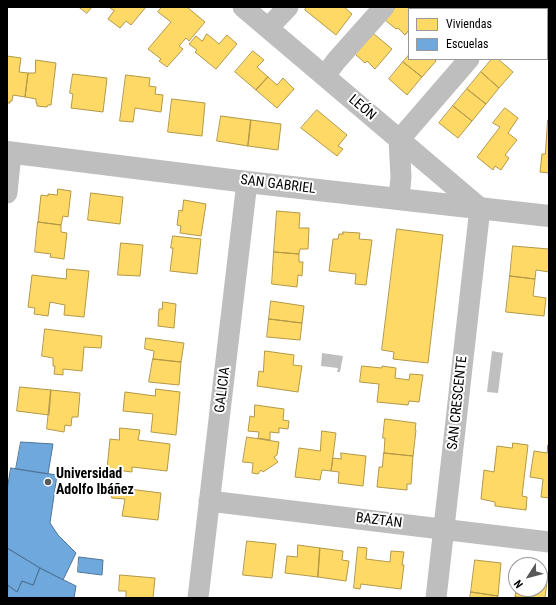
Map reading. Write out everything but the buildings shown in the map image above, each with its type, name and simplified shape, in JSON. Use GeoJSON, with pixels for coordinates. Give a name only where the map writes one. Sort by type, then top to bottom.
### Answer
{"type":"FeatureCollection","features":[{"type":"Feature","properties":{"kind":"street","name":"LEÓN"},"geometry":{"type":"LineString","coordinates":[[243,7],[480,208]]}},
{"type":"Feature","properties":{"kind":"street"},"geometry":{"type":"LineString","coordinates":[[268,28],[288,7]]}},
{"type":"Feature","properties":{"kind":"street"},"geometry":{"type":"LineString","coordinates":[[325,76],[336,61],[346,52],[384,7]]}},
{"type":"Feature","properties":{"kind":"street"},"geometry":{"type":"LineString","coordinates":[[399,199],[401,177],[399,140],[469,60]]}},
{"type":"Feature","properties":{"kind":"street"},"geometry":{"type":"LineString","coordinates":[[7,193],[9,153]]}},
{"type":"Feature","properties":{"kind":"street","name":"SAN GABRIEL"},"geometry":{"type":"LineString","coordinates":[[9,153],[247,182],[549,216]]}},
{"type":"Feature","properties":{"kind":"street","name":"GALICIA"},"geometry":{"type":"LineString","coordinates":[[198,598],[247,182]]}},
{"type":"Feature","properties":{"kind":"street","name":"SAN CRESCENTE"},"geometry":{"type":"LineString","coordinates":[[436,598],[480,208]]}},
{"type":"Feature","properties":{"kind":"street","name":"BAZTÁN"},"geometry":{"type":"LineString","coordinates":[[209,501],[549,542]]}},
{"type":"Feature","properties":{"kind":"shaded area"},"geometry":{"type":"Polygon","coordinates":[[[492,351],[503,353],[498,393],[487,392],[492,351]]]}},
{"type":"Feature","properties":{"kind":"shaded area"},"geometry":{"type":"Polygon","coordinates":[[[322,353],[343,356],[340,372],[337,372],[338,368],[321,366],[322,353]]]}},
{"type":"Feature","properties":{"kind":"place","name":"Universidad Adolfo Ibáñez"},"geometry":{"type":"Point","coordinates":[48,482]}}]}
